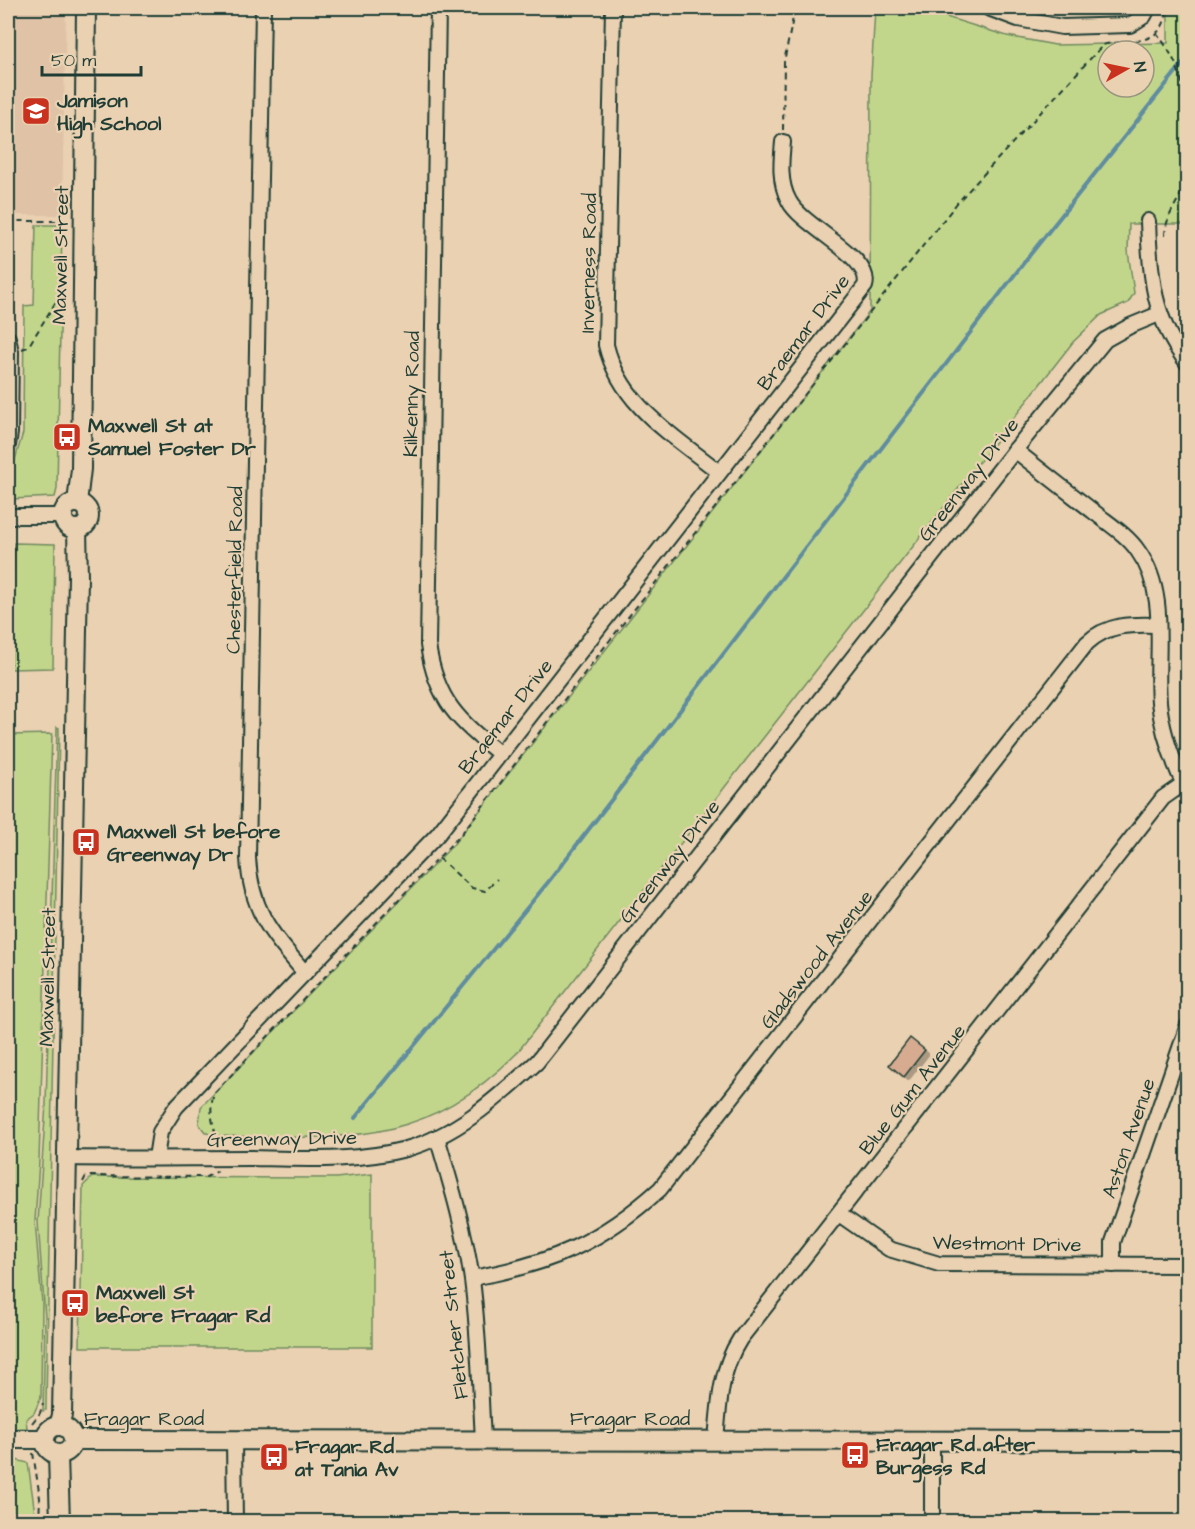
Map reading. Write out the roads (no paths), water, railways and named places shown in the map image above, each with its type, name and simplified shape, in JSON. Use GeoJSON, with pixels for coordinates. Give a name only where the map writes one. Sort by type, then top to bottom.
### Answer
{"type":"FeatureCollection","features":[{"type":"Feature","properties":{"kind":"main road","name":"Maxwell Street"},"geometry":{"type":"LineString","coordinates":[[59,1426],[62,1415],[78,577],[77,529],[85,526],[90,514],[86,506],[77,503],[81,469],[86,8]]}},
{"type":"Feature","properties":{"kind":"main road"},"geometry":{"type":"LineString","coordinates":[[77,503],[66,508],[63,516],[66,524],[77,529]]}},
{"type":"Feature","properties":{"kind":"main road"},"geometry":{"type":"LineString","coordinates":[[59,1426],[70,1432],[73,1440],[67,1452],[58,1455],[46,1448],[45,1438],[48,1431],[59,1426]]}},
{"type":"Feature","properties":{"kind":"main road"},"geometry":{"type":"LineString","coordinates":[[8,1439],[45,1438]]}},
{"type":"Feature","properties":{"kind":"main road","name":"Fragar Road"},"geometry":{"type":"LineString","coordinates":[[73,1440],[1188,1441]]}},
{"type":"Feature","properties":{"kind":"main road"},"geometry":{"type":"LineString","coordinates":[[58,1455],[60,1521]]}},
{"type":"Feature","properties":{"kind":"street","name":"Chesterfield Road"},"geometry":{"type":"LineString","coordinates":[[263,8],[248,858],[250,883],[260,914],[271,934],[305,973]]}},
{"type":"Feature","properties":{"kind":"street","name":"Kilkenny Road"},"geometry":{"type":"LineString","coordinates":[[438,8],[428,645],[434,672],[449,706],[464,724],[500,754]]}},
{"type":"Feature","properties":{"kind":"street","name":"Inverness Road"},"geometry":{"type":"LineString","coordinates":[[613,8],[606,345],[615,372],[632,400],[646,415],[719,472]]}},
{"type":"Feature","properties":{"kind":"street"},"geometry":{"type":"LineString","coordinates":[[988,8],[1018,20],[1062,27],[1125,26],[1146,12]]}},
{"type":"Feature","properties":{"kind":"street","name":"Braemar Drive"},"geometry":{"type":"LineString","coordinates":[[156,1158],[160,1132],[176,1107],[438,834],[862,291],[867,276],[861,265],[806,222],[789,201],[782,176],[783,142]]}},
{"type":"Feature","properties":{"kind":"street"},"geometry":{"type":"LineString","coordinates":[[1148,221],[1150,273],[1159,314],[1188,364]]}},
{"type":"Feature","properties":{"kind":"street","name":"Greenway Drive"},"geometry":{"type":"LineString","coordinates":[[66,1158],[356,1158],[406,1149],[437,1137],[467,1120],[491,1102],[537,1062],[1015,450],[1105,340],[1159,314]]}},
{"type":"Feature","properties":{"kind":"street"},"geometry":{"type":"LineString","coordinates":[[8,338],[11,352],[8,445]]}},
{"type":"Feature","properties":{"kind":"street"},"geometry":{"type":"LineString","coordinates":[[1015,450],[1132,543],[1144,559],[1155,587],[1162,721],[1185,788]]}},
{"type":"Feature","properties":{"kind":"street"},"geometry":{"type":"LineString","coordinates":[[8,516],[63,516]]}},
{"type":"Feature","properties":{"kind":"street","name":"Gladswood Avenue"},"geometry":{"type":"LineString","coordinates":[[472,1278],[524,1267],[575,1249],[630,1215],[660,1189],[1087,644],[1099,633],[1114,627],[1157,625]]}},
{"type":"Feature","properties":{"kind":"street","name":"Blue Gum Avenue"},"geometry":{"type":"LineString","coordinates":[[716,1441],[720,1394],[734,1348],[1163,798],[1185,788]]}},
{"type":"Feature","properties":{"kind":"street","name":"Aston Avenue"},"geometry":{"type":"LineString","coordinates":[[1113,1265],[1113,1242],[1188,1025]]}},
{"type":"Feature","properties":{"kind":"street","name":"Fletcher Street"},"geometry":{"type":"LineString","coordinates":[[437,1137],[461,1225],[472,1278],[478,1335],[483,1440]]}},
{"type":"Feature","properties":{"kind":"street","name":"Westmont Drive"},"geometry":{"type":"LineString","coordinates":[[839,1214],[889,1249],[926,1262],[951,1265],[1188,1265]]}},
{"type":"Feature","properties":{"kind":"street"},"geometry":{"type":"LineString","coordinates":[[234,1440],[235,1521]]}},
{"type":"Feature","properties":{"kind":"street"},"geometry":{"type":"LineString","coordinates":[[932,1441],[932,1521]]}},
{"type":"Feature","properties":{"kind":"waterway"},"geometry":{"type":"LineString","coordinates":[[355,1118],[549,881],[1029,256],[1188,57]]}},
{"type":"Feature","properties":{"kind":"place","name":"Jamison High School"},"geometry":{"type":"Point","coordinates":[36,111]}},
{"type":"Feature","properties":{"kind":"place","name":"Maxwell St at Samuel Foster Dr"},"geometry":{"type":"Point","coordinates":[67,437]}},
{"type":"Feature","properties":{"kind":"place","name":"Maxwell St before Greenway Dr"},"geometry":{"type":"Point","coordinates":[86,842]}},
{"type":"Feature","properties":{"kind":"place","name":"Maxwell St before Fragar Rd"},"geometry":{"type":"Point","coordinates":[75,1303]}},
{"type":"Feature","properties":{"kind":"place","name":"Fragar Rd after Burgess Rd"},"geometry":{"type":"Point","coordinates":[855,1455]}},
{"type":"Feature","properties":{"kind":"place","name":"Fragar Rd at Tania Av"},"geometry":{"type":"Point","coordinates":[274,1457]}}]}
